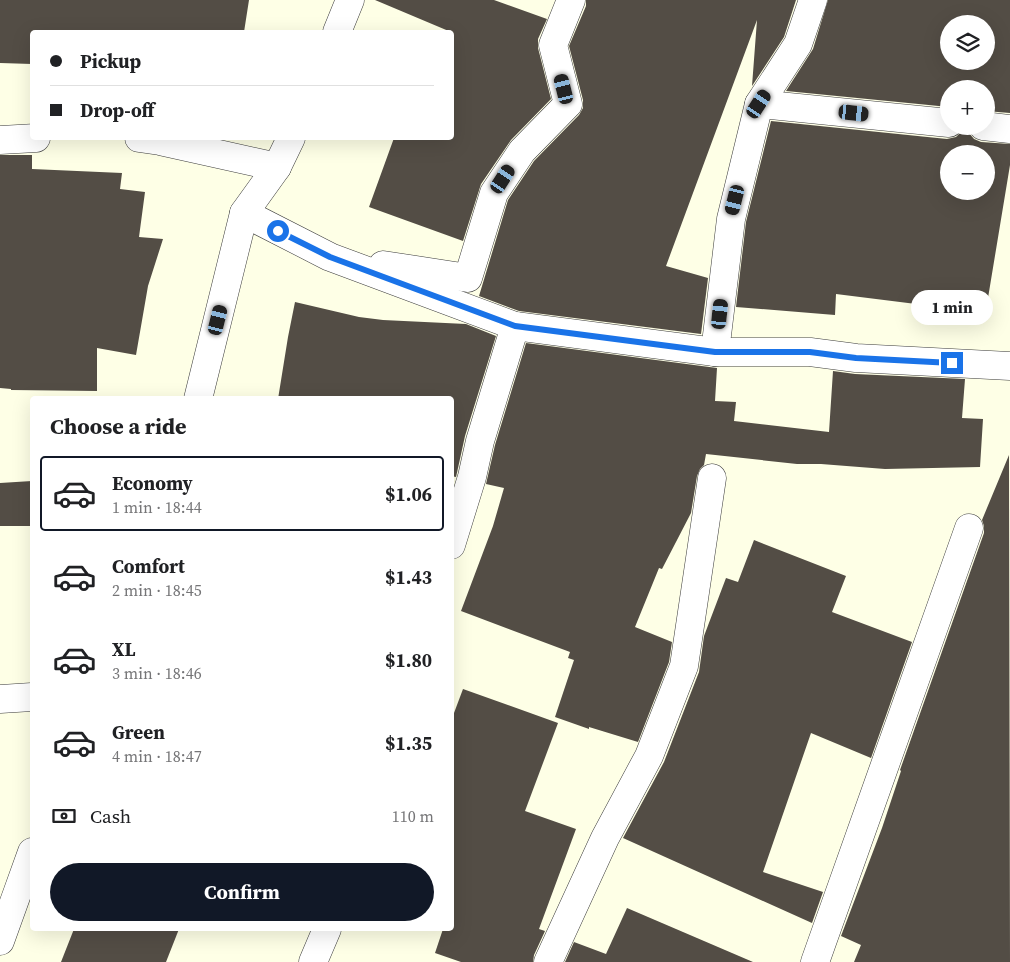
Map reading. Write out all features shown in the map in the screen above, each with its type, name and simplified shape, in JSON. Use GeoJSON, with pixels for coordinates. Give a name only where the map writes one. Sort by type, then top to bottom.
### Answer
{"type":"FeatureCollection","features":[{"type":"Feature","properties":{"kind":"street"},"geometry":{"type":"LineString","coordinates":[[338,30],[350,0]]}},
{"type":"Feature","properties":{"kind":"street"},"geometry":{"type":"LineString","coordinates":[[330,257],[468,278],[494,193],[522,150],[568,104],[553,45],[571,0]]}},
{"type":"Feature","properties":{"kind":"street"},"geometry":{"type":"LineString","coordinates":[[715,352],[730,219],[759,104],[798,44],[813,0]]}},
{"type":"Feature","properties":{"kind":"street"},"geometry":{"type":"LineString","coordinates":[[759,104],[940,122]]}},
{"type":"Feature","properties":{"kind":"street"},"geometry":{"type":"LineString","coordinates":[[0,140],[30,138]]}},
{"type":"Feature","properties":{"kind":"street"},"geometry":{"type":"LineString","coordinates":[[153,140],[278,168]]}},
{"type":"Feature","properties":{"kind":"street"},"geometry":{"type":"LineString","coordinates":[[199,396],[244,214],[278,168],[290,140]]}},
{"type":"Feature","properties":{"kind":"street"},"geometry":{"type":"LineString","coordinates":[[244,214],[330,257],[515,326],[715,352],[810,352],[856,358],[1010,366]]}},
{"type":"Feature","properties":{"kind":"street"},"geometry":{"type":"LineString","coordinates":[[454,535],[515,326]]}},
{"type":"Feature","properties":{"kind":"street"},"geometry":{"type":"LineString","coordinates":[[548,962],[605,838],[649,756],[684,666],[712,478]]}},
{"type":"Feature","properties":{"kind":"street"},"geometry":{"type":"LineString","coordinates":[[815,962],[969,528]]}},
{"type":"Feature","properties":{"kind":"street"},"geometry":{"type":"LineString","coordinates":[[0,700],[30,698]]}},
{"type":"Feature","properties":{"kind":"street"},"geometry":{"type":"LineString","coordinates":[[0,941],[30,858]]}},
{"type":"Feature","properties":{"kind":"street"},"geometry":{"type":"LineString","coordinates":[[313,962],[326,931]]}},
{"type":"Feature","properties":{"kind":"building"},"geometry":{"type":"Polygon","coordinates":[[[0,0],[249,0],[244,30],[30,30],[30,64],[0,63],[0,0]]]}},
{"type":"Feature","properties":{"kind":"building"},"geometry":{"type":"Polygon","coordinates":[[[375,0],[494,0],[547,19],[538,39],[538,48],[551,99],[511,140],[481,184],[463,241],[369,207],[393,140],[454,140],[454,30],[446,30],[375,0]]]}},
{"type":"Feature","properties":{"kind":"building"},"geometry":{"type":"Polygon","coordinates":[[[586,0],[796,0],[784,37],[752,86],[757,20],[666,266],[708,278],[701,334],[519,311],[479,296],[508,200],[534,161],[579,115],[583,108],[583,100],[569,46],[586,6],[586,0]]]}},
{"type":"Feature","properties":{"kind":"building"},"geometry":{"type":"Polygon","coordinates":[[[828,0],[1010,0],[1010,113],[995,112],[995,80],[940,80],[940,106],[786,91],[813,49],[828,0]]]}},
{"type":"Feature","properties":{"kind":"building"},"geometry":{"type":"Polygon","coordinates":[[[771,121],[947,139],[958,135],[971,135],[981,142],[1010,144],[1010,165],[986,310],[956,306],[956,309],[836,294],[835,315],[736,307],[746,222],[771,121]]]}},
{"type":"Feature","properties":{"kind":"building"},"geometry":{"type":"Polygon","coordinates":[[[0,155],[32,155],[32,169],[122,173],[120,189],[145,192],[139,237],[163,239],[148,286],[136,355],[97,348],[97,391],[11,390],[0,388],[0,155]]]}},
{"type":"Feature","properties":{"kind":"building"},"geometry":{"type":"Polygon","coordinates":[[[295,302],[359,317],[466,324],[496,336],[465,436],[456,477],[454,477],[454,396],[278,396],[295,302]]]}},
{"type":"Feature","properties":{"kind":"building"},"geometry":{"type":"Polygon","coordinates":[[[526,343],[717,368],[715,401],[736,402],[734,421],[829,432],[833,371],[855,374],[965,379],[962,418],[983,419],[980,467],[885,469],[797,464],[706,454],[704,465],[697,476],[691,513],[662,569],[659,568],[635,627],[672,642],[669,662],[638,742],[589,727],[589,729],[555,717],[574,660],[568,658],[570,652],[461,611],[493,526],[504,488],[486,484],[495,445],[526,343]]]}},
{"type":"Feature","properties":{"kind":"building"},"geometry":{"type":"Polygon","coordinates":[[[1009,455],[1010,962],[854,962],[861,945],[841,936],[882,828],[900,770],[984,533],[982,520],[1009,455]]]}},
{"type":"Feature","properties":{"kind":"building"},"geometry":{"type":"Polygon","coordinates":[[[30,481],[30,526],[0,526],[0,483],[30,481]]]}},
{"type":"Feature","properties":{"kind":"building"},"geometry":{"type":"Polygon","coordinates":[[[754,540],[846,576],[832,612],[912,642],[871,758],[811,733],[763,872],[823,892],[812,923],[623,838],[664,762],[699,672],[704,636],[726,578],[738,582],[754,540]]]}},
{"type":"Feature","properties":{"kind":"building"},"geometry":{"type":"Polygon","coordinates":[[[463,689],[558,723],[525,811],[576,829],[539,929],[545,931],[534,955],[533,962],[461,962],[435,953],[442,931],[454,931],[454,713],[463,689]]]}},
{"type":"Feature","properties":{"kind":"building"},"geometry":{"type":"Polygon","coordinates":[[[627,908],[753,962],[565,962],[574,942],[606,954],[627,908]]]}},
{"type":"Feature","properties":{"kind":"building"},"geometry":{"type":"Polygon","coordinates":[[[73,931],[178,931],[166,962],[61,962],[73,931]]]}},
{"type":"Feature","properties":{"kind":"route"},"geometry":{"type":"LineString","coordinates":[[278,231],[330,257],[515,326],[715,352],[810,352],[856,358],[952,363]]}}]}
